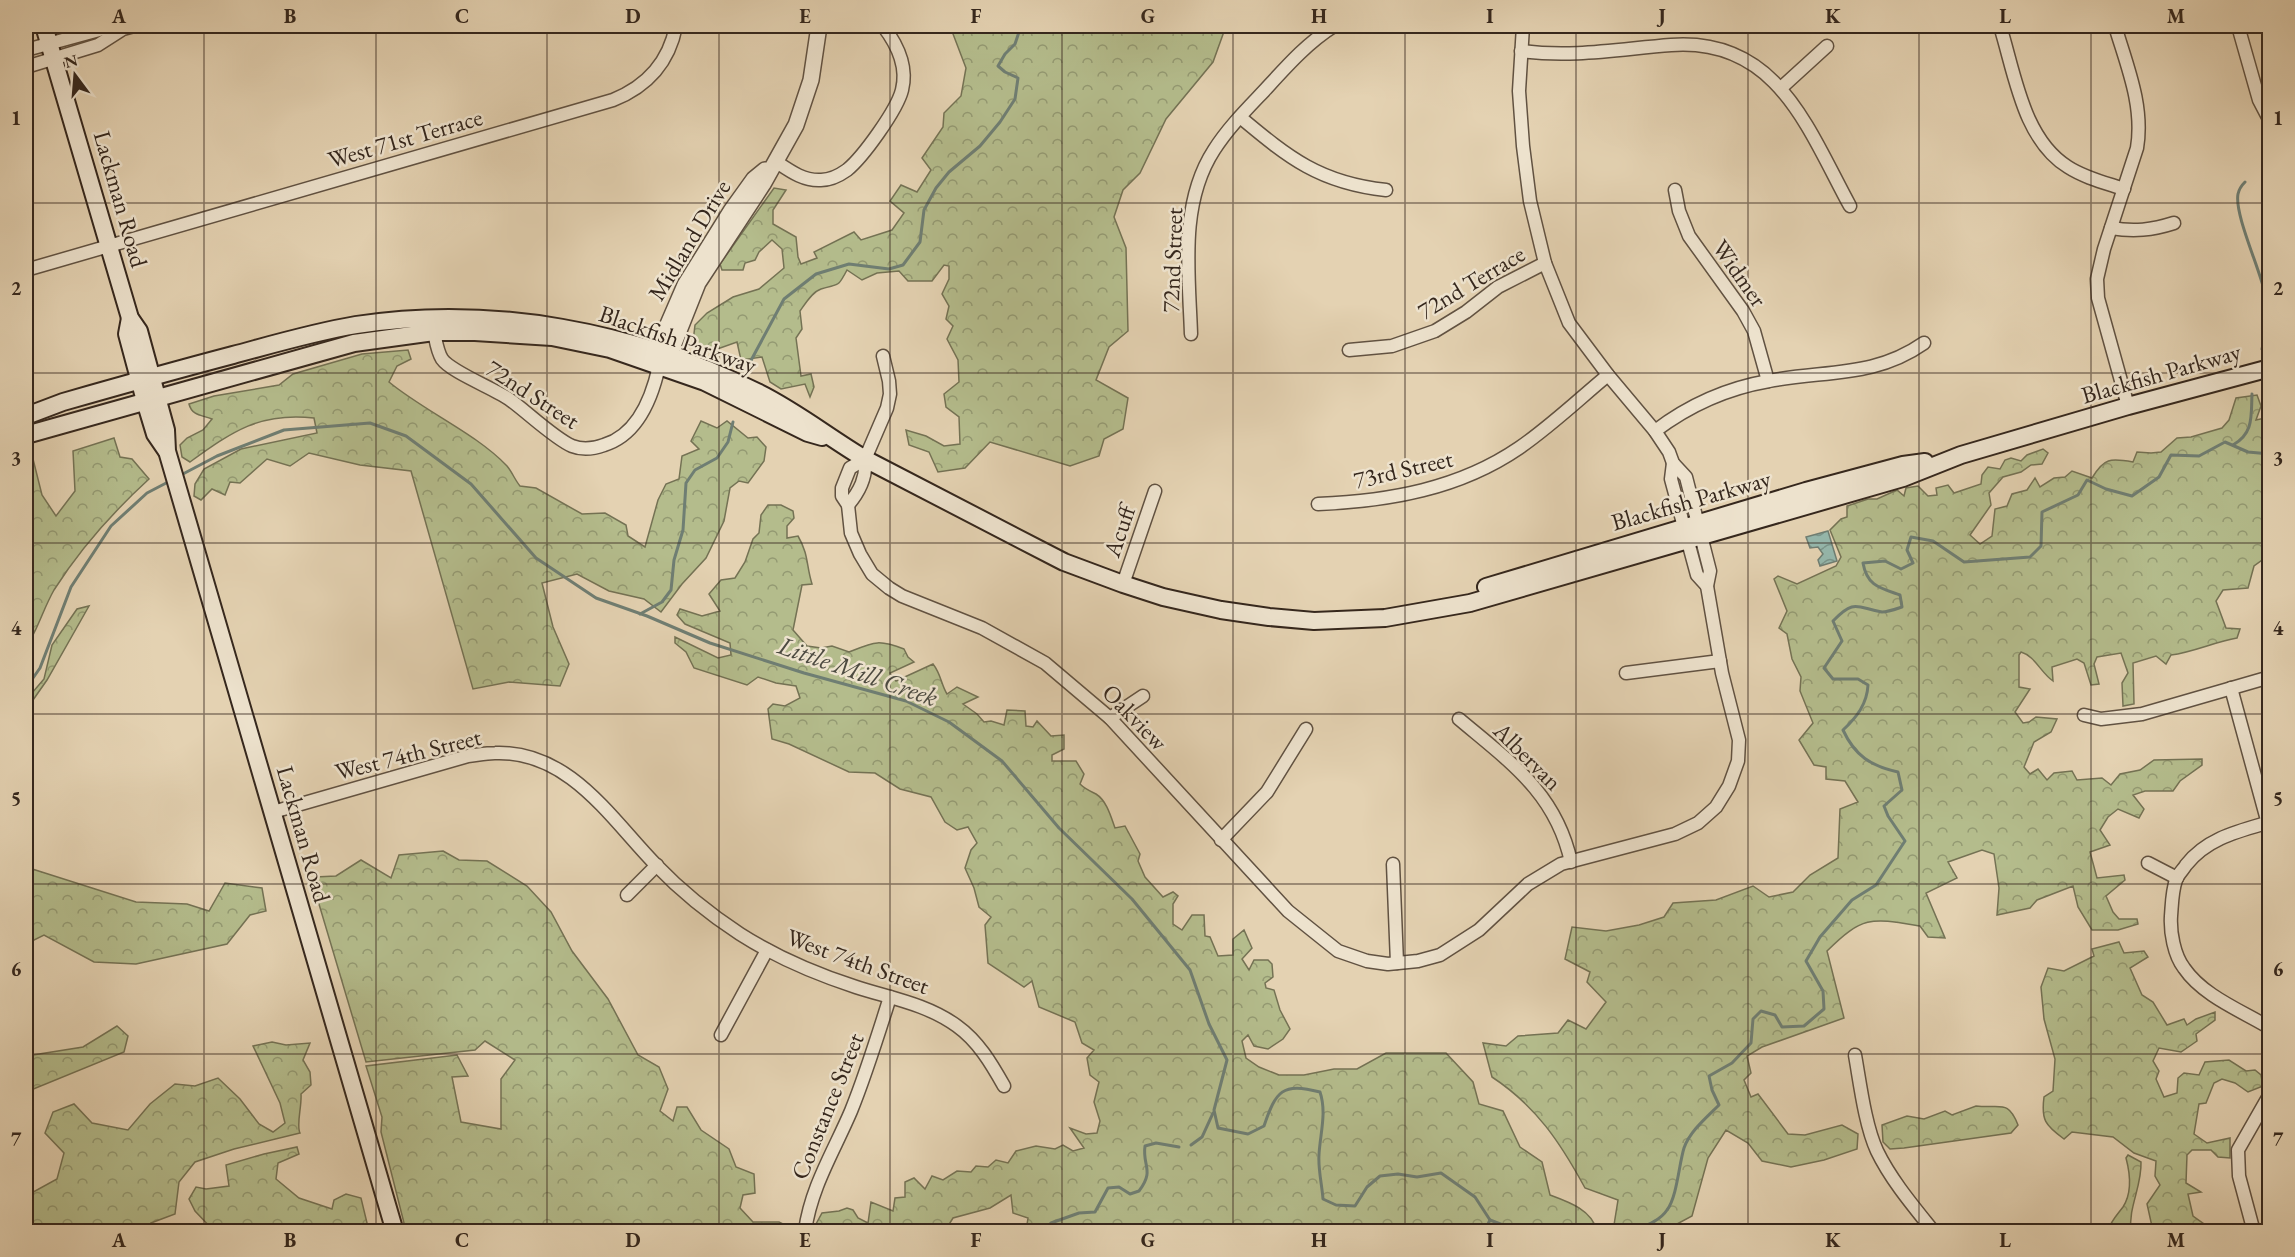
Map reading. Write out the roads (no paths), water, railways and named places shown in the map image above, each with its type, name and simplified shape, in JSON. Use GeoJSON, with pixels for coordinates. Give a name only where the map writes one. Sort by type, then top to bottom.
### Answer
{"type":"FeatureCollection","features":[{"type":"Feature","properties":{"kind":"main road","name":"Lackman Road"},"geometry":{"type":"LineString","coordinates":[[44,26],[110,244],[130,318],[128,334],[146,378],[151,399],[155,434],[167,451],[395,1232]]}},
{"type":"Feature","properties":{"kind":"main road","name":"Blackfish Parkway"},"geometry":{"type":"LineString","coordinates":[[146,378],[320,331],[425,318],[507,320],[546,325],[619,340],[662,358],[808,433],[834,440],[865,459],[1064,562],[1163,597],[1221,610],[1314,621],[1385,618],[1470,603],[1693,531],[1903,478],[1961,455],[2128,406],[2270,368]]}},
{"type":"Feature","properties":{"kind":"main road","name":"Blackfish Parkway"},"geometry":{"type":"LineString","coordinates":[[151,399],[354,343],[434,332],[514,333],[552,337],[662,358]]}},
{"type":"Feature","properties":{"kind":"main road"},"geometry":{"type":"LineString","coordinates":[[26,416],[63,402],[146,378]]}},
{"type":"Feature","properties":{"kind":"main road"},"geometry":{"type":"LineString","coordinates":[[26,435],[151,399]]}},
{"type":"Feature","properties":{"kind":"street","name":"West 71st Terrace"},"geometry":{"type":"LineString","coordinates":[[26,270],[613,100],[633,91],[654,74],[666,58],[676,26]]}},
{"type":"Feature","properties":{"kind":"street","name":"Midland Drive"},"geometry":{"type":"LineString","coordinates":[[662,358],[698,283],[764,184],[796,125],[811,80],[819,26]]}},
{"type":"Feature","properties":{"kind":"street"},"geometry":{"type":"LineString","coordinates":[[775,160],[800,177],[820,181],[828,180],[854,164],[891,114],[902,90],[903,74],[900,56],[883,26]]}},
{"type":"Feature","properties":{"kind":"street","name":"72nd Street"},"geometry":{"type":"LineString","coordinates":[[1191,334],[1189,252],[1192,206],[1212,152],[1240,117],[1306,46],[1334,26]]}},
{"type":"Feature","properties":{"kind":"street","name":"Oakview"},"geometry":{"type":"LineString","coordinates":[[883,356],[890,394],[881,424],[865,459],[866,473],[857,495],[848,505],[851,533],[872,574],[902,597],[972,623],[1046,663],[1110,718],[1288,911],[1338,951],[1367,961],[1397,963],[1418,961],[1440,955],[1459,945],[1479,930],[1528,884],[1561,864],[1675,834],[1698,823],[1716,807],[1729,786],[1738,761],[1739,740],[1720,661],[1707,586],[1697,575],[1686,477],[1673,463],[1669,452],[1655,431],[1608,375],[1569,323],[1545,263],[1530,201],[1522,147],[1519,91],[1523,26]]}},
{"type":"Feature","properties":{"kind":"street"},"geometry":{"type":"LineString","coordinates":[[2000,26],[2028,119],[2046,148],[2061,162],[2081,174],[2124,189]]}},
{"type":"Feature","properties":{"kind":"street"},"geometry":{"type":"LineString","coordinates":[[2115,26],[2139,114],[2137,148],[2100,264],[2098,298],[2128,406]]}},
{"type":"Feature","properties":{"kind":"street"},"geometry":{"type":"LineString","coordinates":[[2238,26],[2259,100],[2270,121]]}},
{"type":"Feature","properties":{"kind":"street"},"geometry":{"type":"LineString","coordinates":[[26,67],[52,51],[103,29],[129,27]]}},
{"type":"Feature","properties":{"kind":"street"},"geometry":{"type":"LineString","coordinates":[[1521,51],[1583,54],[1689,44],[1718,48],[1736,55],[1771,76],[1794,103],[1850,206]]}},
{"type":"Feature","properties":{"kind":"street"},"geometry":{"type":"LineString","coordinates":[[1781,88],[1827,46]]}},
{"type":"Feature","properties":{"kind":"street"},"geometry":{"type":"LineString","coordinates":[[26,50],[52,51]]}},
{"type":"Feature","properties":{"kind":"street"},"geometry":{"type":"LineString","coordinates":[[1240,117],[1294,161],[1347,183],[1386,190]]}},
{"type":"Feature","properties":{"kind":"street","name":"Widmer"},"geometry":{"type":"LineString","coordinates":[[1675,190],[1679,211],[1689,236],[1743,311],[1754,331],[1768,381]]}},
{"type":"Feature","properties":{"kind":"street"},"geometry":{"type":"LineString","coordinates":[[2111,228],[2141,231],[2174,223]]}},
{"type":"Feature","properties":{"kind":"street","name":"72nd Terrace"},"geometry":{"type":"LineString","coordinates":[[1349,350],[1392,346],[1435,331],[1466,312],[1498,287],[1545,263]]}},
{"type":"Feature","properties":{"kind":"street"},"geometry":{"type":"LineString","coordinates":[[26,270],[26,282]]}},
{"type":"Feature","properties":{"kind":"street","name":"72nd Street"},"geometry":{"type":"LineString","coordinates":[[434,332],[442,359],[453,369],[498,391],[530,413],[564,442],[580,448],[607,444],[624,436],[644,409],[662,358]]}},
{"type":"Feature","properties":{"kind":"street"},"geometry":{"type":"LineString","coordinates":[[1655,431],[1706,400],[1768,381],[1866,368],[1906,356],[1924,343]]}},
{"type":"Feature","properties":{"kind":"street","name":"73rd Street"},"geometry":{"type":"LineString","coordinates":[[1318,504],[1363,502],[1435,488],[1494,464],[1518,449],[1608,375]]}},
{"type":"Feature","properties":{"kind":"street","name":"Acuff"},"geometry":{"type":"LineString","coordinates":[[1123,584],[1155,491]]}},
{"type":"Feature","properties":{"kind":"street"},"geometry":{"type":"LineString","coordinates":[[1626,674],[1720,661]]}},
{"type":"Feature","properties":{"kind":"street"},"geometry":{"type":"LineString","coordinates":[[2084,715],[2101,719],[2142,714],[2270,677]]}},
{"type":"Feature","properties":{"kind":"street"},"geometry":{"type":"LineString","coordinates":[[2231,688],[2269,825],[2215,839],[2191,859],[2177,878],[2170,927],[2177,955],[2184,968],[2205,989],[2270,1028]]}},
{"type":"Feature","properties":{"kind":"street"},"geometry":{"type":"LineString","coordinates":[[1110,718],[1143,696]]}},
{"type":"Feature","properties":{"kind":"street","name":"Albervan"},"geometry":{"type":"LineString","coordinates":[[1459,719],[1539,790],[1560,825],[1571,862]]}},
{"type":"Feature","properties":{"kind":"street"},"geometry":{"type":"LineString","coordinates":[[1221,840],[1267,792],[1306,729]]}},
{"type":"Feature","properties":{"kind":"street","name":"West 74th Street"},"geometry":{"type":"LineString","coordinates":[[273,812],[468,756],[496,753],[542,761],[579,783],[657,865],[717,918],[767,950],[828,977],[938,1013],[958,1026],[976,1043],[991,1062],[1004,1086]]}},
{"type":"Feature","properties":{"kind":"street"},"geometry":{"type":"LineString","coordinates":[[2148,863],[2177,878]]}},
{"type":"Feature","properties":{"kind":"street"},"geometry":{"type":"LineString","coordinates":[[1394,864],[1397,963]]}},
{"type":"Feature","properties":{"kind":"street"},"geometry":{"type":"LineString","coordinates":[[627,895],[657,865]]}},
{"type":"Feature","properties":{"kind":"street"},"geometry":{"type":"LineString","coordinates":[[722,1035],[767,950]]}},
{"type":"Feature","properties":{"kind":"street","name":"Constance Street"},"geometry":{"type":"LineString","coordinates":[[805,1231],[817,1183],[850,1113],[890,997]]}},
{"type":"Feature","properties":{"kind":"street"},"geometry":{"type":"LineString","coordinates":[[1855,1055],[1877,1151],[1912,1205],[1934,1232]]}},
{"type":"Feature","properties":{"kind":"street"},"geometry":{"type":"LineString","coordinates":[[2254,1232],[2239,1176],[2238,1150],[2270,1094]]}},
{"type":"Feature","properties":{"kind":"water"},"geometry":{"type":"Polygon","coordinates":[[[1828,531],[1837,561],[1820,566],[1818,560],[1823,554],[1818,547],[1810,548],[1806,537],[1828,531]]]}},
{"type":"Feature","properties":{"kind":"waterway"},"geometry":{"type":"LineString","coordinates":[[748,366],[784,299],[816,274],[849,264],[889,269],[903,265],[920,242],[924,210],[936,188],[949,172],[980,146],[1015,99],[1018,78],[998,66],[1015,44],[1021,26]]}},
{"type":"Feature","properties":{"kind":"waterway"},"geometry":{"type":"LineString","coordinates":[[2245,182],[2238,194],[2240,216],[2267,304],[2267,324],[2262,349]]}},
{"type":"Feature","properties":{"kind":"waterway"},"geometry":{"type":"LineString","coordinates":[[2233,445],[2245,435],[2248,429],[2252,394]]}},
{"type":"Feature","properties":{"kind":"waterway"},"geometry":{"type":"LineString","coordinates":[[640,614],[662,602],[671,590],[674,560],[683,530],[686,483],[695,470],[717,458],[728,442],[733,422]]}},
{"type":"Feature","properties":{"kind":"waterway","name":"Little Mill Creek"},"geometry":{"type":"LineString","coordinates":[[181,475],[217,456],[284,430],[370,423],[406,436],[471,484],[536,558],[596,598],[647,616],[710,643],[804,673],[906,701],[949,722],[1002,761],[1059,828],[1132,899],[1190,970],[1209,1024],[1227,1060],[1214,1110],[1218,1128],[1248,1134],[1264,1126],[1272,1105],[1282,1092],[1297,1088],[1320,1092],[1323,1116],[1319,1160],[1323,1199],[1336,1205],[1355,1206],[1367,1187],[1380,1176],[1398,1174],[1417,1177],[1441,1173],[1475,1197],[1490,1220],[1484,1232]]}},
{"type":"Feature","properties":{"kind":"waterway"},"geometry":{"type":"LineString","coordinates":[[1632,1232],[1651,1223],[1667,1210],[1675,1189],[1684,1148],[1690,1136],[1719,1105],[1709,1076],[1732,1063],[1751,1043],[1753,1019],[1761,1011],[1775,1015],[1782,1027],[1804,1026],[1824,1009],[1823,991],[1806,961],[1820,937],[1852,900],[1876,885],[1905,841],[1884,806],[1902,790],[1898,772],[1880,767],[1865,758],[1853,747],[1843,730],[1860,710],[1866,698],[1868,685],[1858,679],[1833,679],[1824,668],[1842,641],[1833,621],[1846,609],[1856,606],[1882,612],[1902,607],[1900,595],[1881,588],[1871,581],[1863,563],[1885,561],[1901,569],[1913,563],[1907,550],[1911,537],[1933,541],[1964,562],[2030,557],[2041,546],[2042,512],[2078,495],[2087,480],[2106,489],[2132,496],[2159,477],[2171,455],[2199,456],[2225,442],[2248,452],[2270,454]]}},
{"type":"Feature","properties":{"kind":"waterway","name":"Little Mill Creek"},"geometry":{"type":"LineString","coordinates":[[26,688],[40,668],[71,587],[111,526],[147,493],[170,481]]}},
{"type":"Feature","properties":{"kind":"waterway"},"geometry":{"type":"LineString","coordinates":[[1191,1145],[1202,1137],[1213,1113]]}},
{"type":"Feature","properties":{"kind":"waterway"},"geometry":{"type":"LineString","coordinates":[[1041,1232],[1051,1223],[1079,1213],[1095,1212],[1108,1188],[1119,1187],[1130,1194],[1139,1191],[1147,1173],[1145,1146],[1156,1143],[1179,1147]]}},
{"type":"Feature","properties":{"kind":"waterway"},"geometry":{"type":"LineString","coordinates":[[1490,1220],[1521,1232]]}}]}
